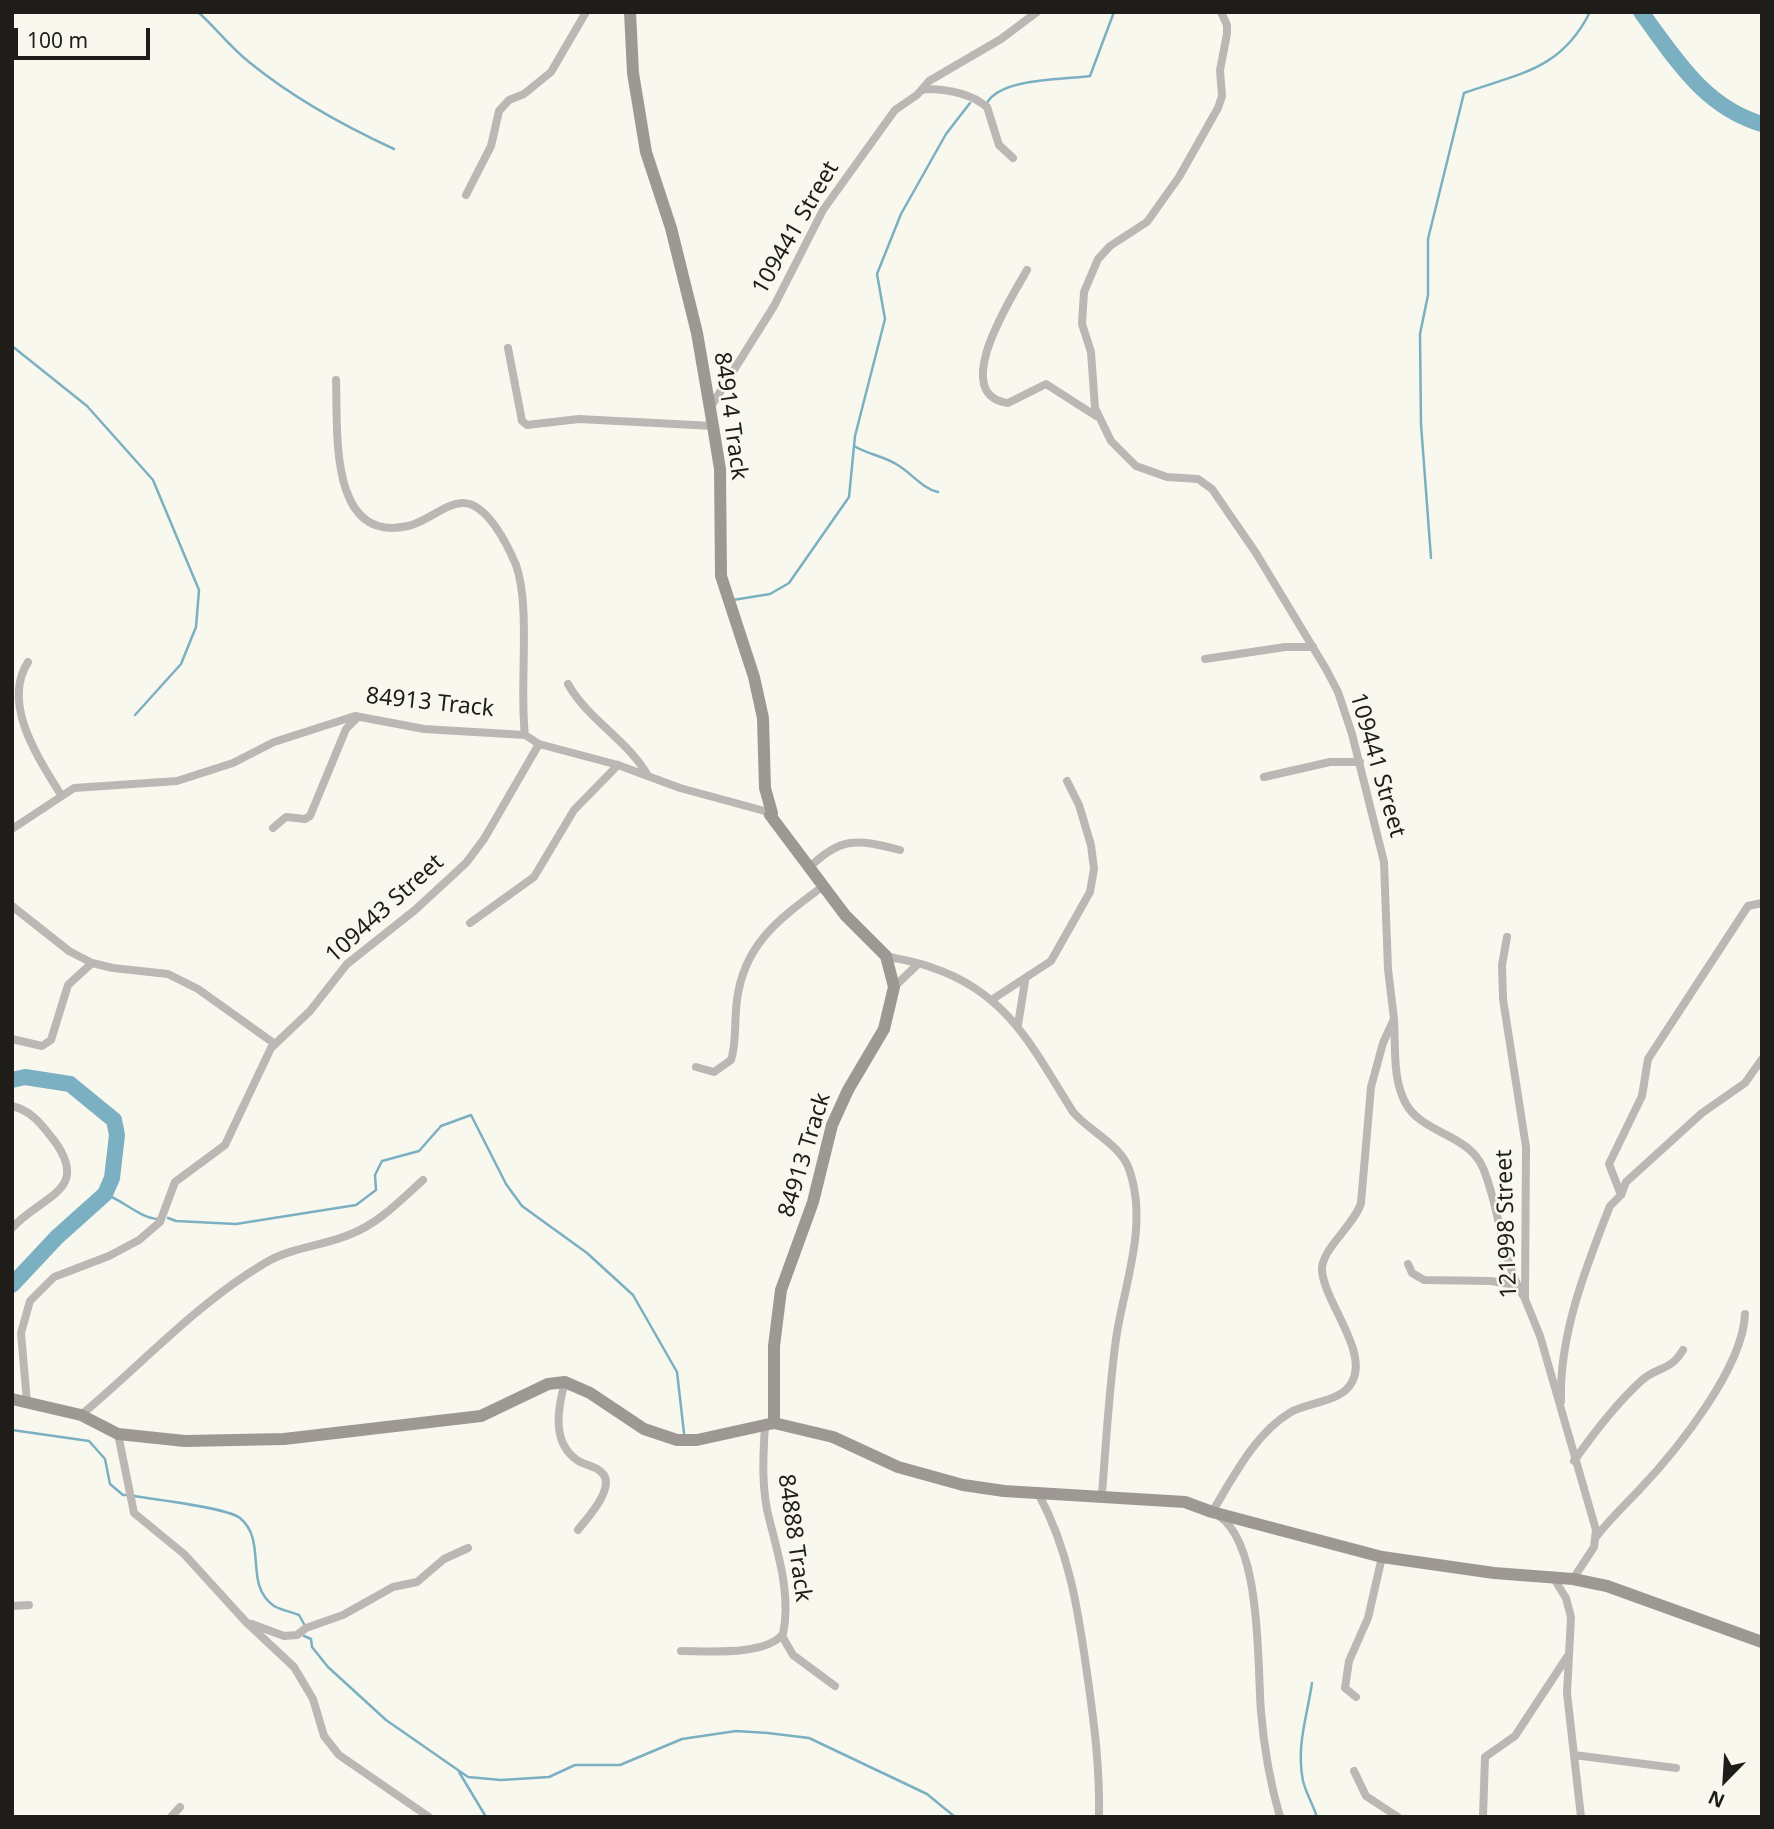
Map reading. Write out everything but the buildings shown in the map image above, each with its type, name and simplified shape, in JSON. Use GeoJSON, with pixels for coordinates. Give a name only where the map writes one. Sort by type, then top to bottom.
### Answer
{"type":"FeatureCollection","features":[{"type":"Feature","properties":{"kind":"street"},"geometry":{"type":"LineString","coordinates":[[466,195],[491,145],[499,111],[509,100],[524,94],[551,72],[586,12]]}},
{"type":"Feature","properties":{"kind":"street","name":"84914 Track"},"geometry":{"type":"LineString","coordinates":[[630,12],[633,73],[646,152],[671,228],[696,332],[713,426],[719,469],[720,576],[754,677],[763,718],[765,788],[773,819]]}},
{"type":"Feature","properties":{"kind":"street","name":"109441 Street"},"geometry":{"type":"LineString","coordinates":[[710,408],[774,306],[830,199],[901,103],[916,95],[929,80],[950,65],[1002,39],[1037,12]]}},
{"type":"Feature","properties":{"kind":"street","name":"109441 Street"},"geometry":{"type":"LineString","coordinates":[[1212,1512],[1237,1471],[1276,1422],[1294,1410],[1344,1391],[1352,1384],[1356,1363],[1324,1282],[1322,1262],[1354,1221],[1361,1203],[1371,1087],[1383,1043],[1394,1018],[1388,969],[1384,862],[1360,762],[1338,692],[1256,553],[1212,489],[1198,479],[1167,477],[1136,466],[1121,454],[1098,418],[1093,397],[1091,352],[1082,324],[1084,292],[1092,269],[1104,251],[1141,228],[1155,212],[1218,108],[1222,96],[1220,70],[1227,34],[1227,25],[1221,12]]}},
{"type":"Feature","properties":{"kind":"street"},"geometry":{"type":"LineString","coordinates":[[916,95],[925,89],[936,89],[970,97],[982,103],[987,107],[999,145],[1013,158]]}},
{"type":"Feature","properties":{"kind":"street"},"geometry":{"type":"LineString","coordinates":[[1027,270],[1004,311],[985,357],[981,378],[983,387],[992,398],[1008,403],[1046,384],[1098,418]]}},
{"type":"Feature","properties":{"kind":"street"},"geometry":{"type":"LineString","coordinates":[[508,348],[522,421],[527,425],[579,419],[713,426]]}},
{"type":"Feature","properties":{"kind":"street"},"geometry":{"type":"LineString","coordinates":[[336,380],[340,460],[351,504],[357,514],[374,525],[399,527],[423,521],[452,506],[467,504],[484,515],[504,542],[520,578],[523,644],[521,699],[525,735]]}},
{"type":"Feature","properties":{"kind":"street"},"geometry":{"type":"LineString","coordinates":[[1205,660],[1285,647],[1313,647]]}},
{"type":"Feature","properties":{"kind":"street"},"geometry":{"type":"LineString","coordinates":[[28,662],[19,686],[28,738],[61,795]]}},
{"type":"Feature","properties":{"kind":"street"},"geometry":{"type":"LineString","coordinates":[[568,684],[591,713],[638,759],[648,776]]}},
{"type":"Feature","properties":{"kind":"street"},"geometry":{"type":"LineString","coordinates":[[273,828],[286,817],[305,819],[310,816],[346,729],[357,718],[372,718]]}},
{"type":"Feature","properties":{"kind":"street","name":"84913 Track"},"geometry":{"type":"LineString","coordinates":[[12,828],[61,795],[84,785],[148,785],[177,781],[233,763],[274,742],[315,731],[343,719],[372,718],[424,729],[525,735],[539,744],[618,765],[773,819],[822,887],[886,956],[894,987],[884,1029],[835,1116],[813,1202],[781,1290],[774,1346],[770,1424]]}},
{"type":"Feature","properties":{"kind":"street","name":"109443 Street"},"geometry":{"type":"LineString","coordinates":[[27,1402],[21,1333],[30,1301],[54,1277],[109,1256],[154,1228],[163,1216],[175,1182],[225,1145],[275,1044],[310,1011],[346,964],[415,909],[466,863],[484,839],[539,744]]}},
{"type":"Feature","properties":{"kind":"street"},"geometry":{"type":"LineString","coordinates":[[1264,777],[1330,762],[1360,762]]}},
{"type":"Feature","properties":{"kind":"street"},"geometry":{"type":"LineString","coordinates":[[470,923],[534,877],[574,810],[618,765]]}},
{"type":"Feature","properties":{"kind":"street"},"geometry":{"type":"LineString","coordinates":[[993,999],[1045,967],[1056,954],[1092,884],[1094,869],[1085,820],[1067,781]]}},
{"type":"Feature","properties":{"kind":"street"},"geometry":{"type":"LineString","coordinates":[[808,869],[830,850],[855,841],[900,850]]}},
{"type":"Feature","properties":{"kind":"street"},"geometry":{"type":"LineString","coordinates":[[696,1067],[714,1072],[731,1060],[738,988],[745,963],[761,939],[822,887]]}},
{"type":"Feature","properties":{"kind":"street"},"geometry":{"type":"LineString","coordinates":[[12,902],[54,941],[92,963],[168,974],[198,989],[275,1044]]}},
{"type":"Feature","properties":{"kind":"street"},"geometry":{"type":"LineString","coordinates":[[1621,1195],[1609,1164],[1642,1096],[1648,1059],[1748,906],[1762,903]]}},
{"type":"Feature","properties":{"kind":"street","name":"121998 Street"},"geometry":{"type":"LineString","coordinates":[[1507,937],[1502,965],[1503,999],[1526,1147],[1525,1299],[1540,1336],[1597,1537]]}},
{"type":"Feature","properties":{"kind":"street"},"geometry":{"type":"LineString","coordinates":[[886,956],[959,979],[993,999],[1018,1025],[1073,1112],[1124,1160],[1132,1181],[1136,1222],[1134,1253],[1116,1338],[1102,1494]]}},
{"type":"Feature","properties":{"kind":"street"},"geometry":{"type":"LineString","coordinates":[[12,1039],[42,1046],[51,1040],[68,985],[92,963]]}},
{"type":"Feature","properties":{"kind":"street"},"geometry":{"type":"LineString","coordinates":[[894,987],[918,964]]}},
{"type":"Feature","properties":{"kind":"street"},"geometry":{"type":"LineString","coordinates":[[1018,1025],[1025,981]]}},
{"type":"Feature","properties":{"kind":"street"},"geometry":{"type":"LineString","coordinates":[[1394,1018],[1397,1080],[1407,1104],[1419,1118],[1467,1147],[1482,1166],[1503,1253],[1525,1299]]}},
{"type":"Feature","properties":{"kind":"street"},"geometry":{"type":"LineString","coordinates":[[1562,1415],[1560,1374],[1572,1317],[1610,1206],[1621,1195],[1626,1182],[1661,1154],[1702,1113],[1745,1083],[1762,1059]]}},
{"type":"Feature","properties":{"kind":"street"},"geometry":{"type":"LineString","coordinates":[[12,1107],[31,1113],[66,1159],[69,1172],[61,1189],[12,1228]]}},
{"type":"Feature","properties":{"kind":"street"},"geometry":{"type":"LineString","coordinates":[[81,1415],[230,1285],[269,1260],[350,1235],[365,1227],[396,1206],[423,1180]]}},
{"type":"Feature","properties":{"kind":"street"},"geometry":{"type":"LineString","coordinates":[[1408,1264],[1412,1273],[1424,1280],[1490,1281],[1516,1285]]}},
{"type":"Feature","properties":{"kind":"street"},"geometry":{"type":"LineString","coordinates":[[1573,1579],[1589,1558],[1597,1537],[1612,1515],[1639,1490],[1681,1442],[1731,1364],[1742,1340],[1745,1314]]}},
{"type":"Feature","properties":{"kind":"street"},"geometry":{"type":"LineString","coordinates":[[1574,1461],[1595,1432],[1638,1384],[1671,1366],[1683,1350]]}},
{"type":"Feature","properties":{"kind":"street"},"geometry":{"type":"LineString","coordinates":[[565,1382],[558,1414],[560,1433],[570,1454],[601,1472],[605,1482],[601,1496],[578,1531]]}},
{"type":"Feature","properties":{"kind":"street"},"geometry":{"type":"LineString","coordinates":[[12,1399],[81,1415],[118,1434],[185,1441],[284,1439],[481,1416],[548,1384],[565,1382],[590,1393],[644,1429],[677,1440],[697,1440],[770,1424],[833,1437],[898,1467],[934,1479],[1004,1491],[1102,1494],[1185,1502],[1223,1517],[1234,1533],[1248,1571],[1260,1640],[1261,1711],[1269,1773],[1280,1817]]}},
{"type":"Feature","properties":{"kind":"street","name":"84888 Track"},"geometry":{"type":"LineString","coordinates":[[681,1651],[762,1647],[782,1636],[785,1602],[778,1546],[765,1494],[770,1424]]}},
{"type":"Feature","properties":{"kind":"street"},"geometry":{"type":"LineString","coordinates":[[118,1434],[134,1513],[184,1554],[246,1622],[303,1678],[324,1736],[339,1755],[429,1817]]}},
{"type":"Feature","properties":{"kind":"street"},"geometry":{"type":"LineString","coordinates":[[1038,1493],[1060,1539],[1079,1618],[1099,1755],[1099,1817]]}},
{"type":"Feature","properties":{"kind":"street"},"geometry":{"type":"LineString","coordinates":[[1212,1512],[1382,1557],[1494,1573],[1573,1579],[1625,1591],[1762,1642]]}},
{"type":"Feature","properties":{"kind":"street"},"geometry":{"type":"LineString","coordinates":[[246,1622],[284,1636],[297,1635],[306,1628],[343,1615],[394,1587],[417,1582],[444,1559],[468,1548]]}},
{"type":"Feature","properties":{"kind":"street"},"geometry":{"type":"LineString","coordinates":[[1356,1697],[1345,1688],[1345,1674],[1367,1618],[1382,1557]]}},
{"type":"Feature","properties":{"kind":"street"},"geometry":{"type":"LineString","coordinates":[[1552,1577],[1570,1606],[1567,1693],[1581,1817]]}},
{"type":"Feature","properties":{"kind":"street"},"geometry":{"type":"LineString","coordinates":[[12,1606],[29,1605]]}},
{"type":"Feature","properties":{"kind":"street"},"geometry":{"type":"LineString","coordinates":[[782,1636],[793,1655],[835,1686]]}},
{"type":"Feature","properties":{"kind":"street"},"geometry":{"type":"LineString","coordinates":[[1483,1817],[1485,1756],[1510,1742],[1521,1729],[1569,1654]]}},
{"type":"Feature","properties":{"kind":"street"},"geometry":{"type":"LineString","coordinates":[[1574,1755],[1676,1768]]}},
{"type":"Feature","properties":{"kind":"street"},"geometry":{"type":"LineString","coordinates":[[1354,1771],[1366,1796],[1398,1817]]}},
{"type":"Feature","properties":{"kind":"street"},"geometry":{"type":"LineString","coordinates":[[171,1817],[180,1807]]}},
{"type":"Feature","properties":{"kind":"waterway"},"geometry":{"type":"LineString","coordinates":[[198,12],[242,56],[283,87],[337,120],[394,149]]}},
{"type":"Feature","properties":{"kind":"waterway"},"geometry":{"type":"LineString","coordinates":[[987,103],[994,95],[1018,85],[1090,76],[1114,12]]}},
{"type":"Feature","properties":{"kind":"waterway"},"geometry":{"type":"LineString","coordinates":[[1431,558],[1421,424],[1420,334],[1428,295],[1428,239],[1464,93],[1521,74],[1552,58],[1579,31],[1590,12]]}},
{"type":"Feature","properties":{"kind":"waterway"},"geometry":{"type":"LineString","coordinates":[[1641,12],[1692,79],[1707,93],[1723,106],[1762,124]]}},
{"type":"Feature","properties":{"kind":"waterway"},"geometry":{"type":"LineString","coordinates":[[733,600],[770,594],[789,583],[849,497],[855,436],[885,319],[877,274],[901,214],[946,134],[970,103]]}},
{"type":"Feature","properties":{"kind":"waterway"},"geometry":{"type":"LineString","coordinates":[[12,346],[87,406],[153,480],[199,590],[196,627],[181,664],[135,715]]}},
{"type":"Feature","properties":{"kind":"waterway"},"geometry":{"type":"LineString","coordinates":[[854,446],[891,461],[938,492]]}},
{"type":"Feature","properties":{"kind":"waterway"},"geometry":{"type":"LineString","coordinates":[[12,1080],[25,1077],[70,1084],[114,1120],[117,1135],[112,1178],[105,1194],[57,1237],[12,1285]]}},
{"type":"Feature","properties":{"kind":"waterway"},"geometry":{"type":"LineString","coordinates":[[168,1218],[176,1221],[236,1224],[356,1205],[376,1190],[375,1175],[382,1161],[419,1151],[441,1126],[471,1115],[506,1184],[522,1206],[587,1253],[633,1295],[677,1372],[684,1433]]}},
{"type":"Feature","properties":{"kind":"waterway"},"geometry":{"type":"LineString","coordinates":[[105,1194],[145,1216],[158,1219]]}},
{"type":"Feature","properties":{"kind":"waterway"},"geometry":{"type":"LineString","coordinates":[[12,1430],[89,1441],[105,1459],[110,1484],[123,1495],[129,1495]]}},
{"type":"Feature","properties":{"kind":"waterway"},"geometry":{"type":"LineString","coordinates":[[134,1496],[206,1507],[240,1518],[253,1538],[257,1575],[265,1597],[274,1606],[299,1615],[304,1624]]}},
{"type":"Feature","properties":{"kind":"waterway"},"geometry":{"type":"LineString","coordinates":[[304,1636],[311,1639],[312,1647],[328,1667],[386,1720],[468,1777],[501,1780],[549,1777],[575,1765],[620,1765],[682,1739],[736,1731],[768,1733],[809,1738],[927,1794],[955,1817]]}},
{"type":"Feature","properties":{"kind":"waterway"},"geometry":{"type":"LineString","coordinates":[[1312,1683],[1301,1744],[1301,1768],[1304,1786],[1317,1817]]}},
{"type":"Feature","properties":{"kind":"waterway"},"geometry":{"type":"LineString","coordinates":[[459,1772],[486,1817]]}}]}
